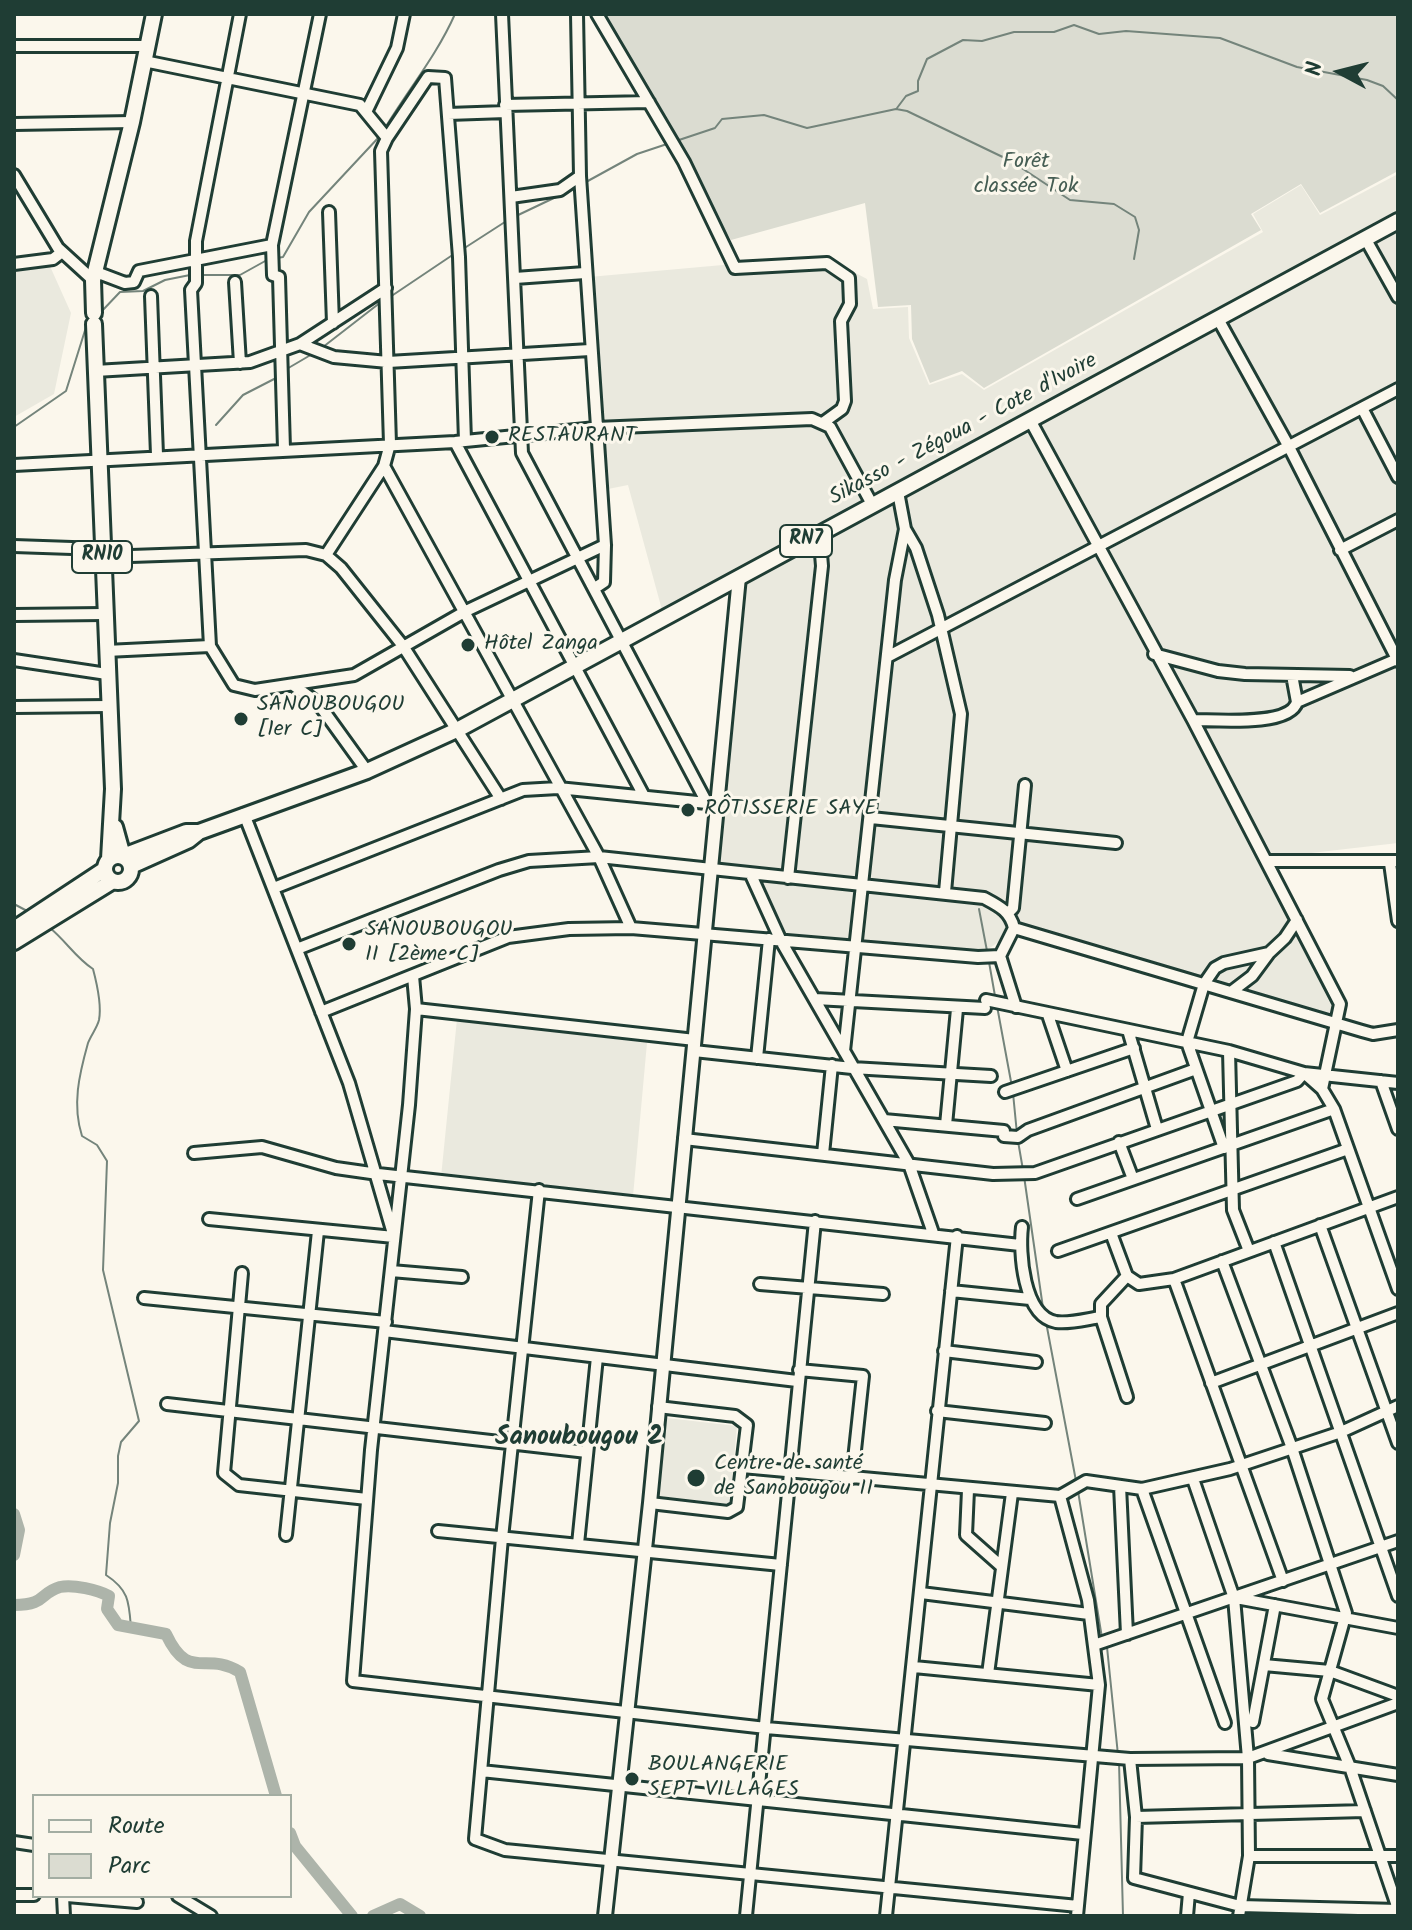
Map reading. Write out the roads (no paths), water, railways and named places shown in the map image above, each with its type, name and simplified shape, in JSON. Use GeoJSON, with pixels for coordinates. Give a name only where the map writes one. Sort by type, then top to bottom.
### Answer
{"type":"FeatureCollection","features":[{"type":"Feature","properties":{"kind":"highway","name":"RN10"},"geometry":{"type":"LineString","coordinates":[[116,866],[98,457],[94,276],[132,122],[154,14]]}},
{"type":"Feature","properties":{"kind":"highway","name":"Sikasso - Zégoua - Cote d'Ivoire"},"geometry":{"type":"LineString","coordinates":[[116,866],[189,840],[199,832],[244,814],[367,771],[459,729],[1398,221]]}},
{"type":"Feature","properties":{"kind":"highway","name":"RN7"},"geometry":{"type":"LineString","coordinates":[[14,942],[22,928],[116,866]]}},
{"type":"Feature","properties":{"kind":"main road"},"geometry":{"type":"LineString","coordinates":[[605,1916],[650,1503],[739,577]]}},
{"type":"Feature","properties":{"kind":"street"},"geometry":{"type":"LineString","coordinates":[[240,14],[196,241],[196,283],[191,290],[210,646],[234,685],[242,689],[293,685],[354,675],[466,611],[605,545]]}},
{"type":"Feature","properties":{"kind":"street"},"geometry":{"type":"LineString","coordinates":[[284,449],[279,277],[273,275],[272,255],[320,14]]}},
{"type":"Feature","properties":{"kind":"street"},"geometry":{"type":"LineString","coordinates":[[366,112],[397,48],[404,14]]}},
{"type":"Feature","properties":{"kind":"street"},"geometry":{"type":"LineString","coordinates":[[502,14],[522,453],[707,803],[717,813]]}},
{"type":"Feature","properties":{"kind":"street"},"geometry":{"type":"LineString","coordinates":[[577,14],[577,105],[585,273],[605,545],[604,582],[595,588]]}},
{"type":"Feature","properties":{"kind":"street"},"geometry":{"type":"LineString","coordinates":[[597,14],[684,162],[735,268],[827,263],[849,278],[850,304],[841,321],[845,401],[842,409],[824,422]]}},
{"type":"Feature","properties":{"kind":"street"},"geometry":{"type":"LineString","coordinates":[[14,46],[146,54],[227,79],[360,105],[384,134]]}},
{"type":"Feature","properties":{"kind":"street"},"geometry":{"type":"LineString","coordinates":[[326,555],[384,466],[390,444],[381,151],[384,134],[428,77],[445,78],[464,356],[460,441],[644,796]]}},
{"type":"Feature","properties":{"kind":"street"},"geometry":{"type":"LineString","coordinates":[[448,114],[505,108],[649,102]]}},
{"type":"Feature","properties":{"kind":"street"},"geometry":{"type":"LineString","coordinates":[[14,124],[132,122]]}},
{"type":"Feature","properties":{"kind":"street"},"geometry":{"type":"LineString","coordinates":[[14,175],[62,252],[94,276],[134,282],[139,271],[272,255]]}},
{"type":"Feature","properties":{"kind":"street"},"geometry":{"type":"LineString","coordinates":[[511,197],[560,190],[580,176]]}},
{"type":"Feature","properties":{"kind":"street"},"geometry":{"type":"LineString","coordinates":[[329,212],[333,323]]}},
{"type":"Feature","properties":{"kind":"street"},"geometry":{"type":"LineString","coordinates":[[1365,238],[1398,297]]}},
{"type":"Feature","properties":{"kind":"street"},"geometry":{"type":"LineString","coordinates":[[14,264],[53,259],[62,252]]}},
{"type":"Feature","properties":{"kind":"street"},"geometry":{"type":"LineString","coordinates":[[515,278],[585,273]]}},
{"type":"Feature","properties":{"kind":"street"},"geometry":{"type":"LineString","coordinates":[[235,282],[240,363]]}},
{"type":"Feature","properties":{"kind":"street"},"geometry":{"type":"LineString","coordinates":[[95,371],[240,363],[282,353],[386,288]]}},
{"type":"Feature","properties":{"kind":"street"},"geometry":{"type":"LineString","coordinates":[[151,296],[157,455]]}},
{"type":"Feature","properties":{"kind":"street"},"geometry":{"type":"LineString","coordinates":[[1193,720],[1275,719],[1289,714],[1297,702],[1397,660],[1289,447],[1218,319]]}},
{"type":"Feature","properties":{"kind":"street"},"geometry":{"type":"LineString","coordinates":[[300,344],[334,357],[388,362],[590,350]]}},
{"type":"Feature","properties":{"kind":"street"},"geometry":{"type":"LineString","coordinates":[[887,657],[1398,389]]}},
{"type":"Feature","properties":{"kind":"street"},"geometry":{"type":"LineString","coordinates":[[1362,408],[1398,477]]}},
{"type":"Feature","properties":{"kind":"street"},"geometry":{"type":"LineString","coordinates":[[14,465],[98,457],[460,441],[596,428],[812,419],[830,427],[873,506]]}},
{"type":"Feature","properties":{"kind":"street"},"geometry":{"type":"LineString","coordinates":[[1030,420],[1154,654],[1193,720],[1340,1004],[1322,1089]]}},
{"type":"Feature","properties":{"kind":"street"},"geometry":{"type":"LineString","coordinates":[[384,466],[466,611],[558,788],[599,857],[631,928]]}},
{"type":"Feature","properties":{"kind":"street"},"geometry":{"type":"LineString","coordinates":[[844,1051],[887,657],[905,529],[898,492]]}},
{"type":"Feature","properties":{"kind":"street"},"geometry":{"type":"LineString","coordinates":[[1340,550],[1398,520]]}},
{"type":"Feature","properties":{"kind":"street"},"geometry":{"type":"LineString","coordinates":[[905,529],[916,548],[941,629],[961,714],[945,892]]}},
{"type":"Feature","properties":{"kind":"street"},"geometry":{"type":"LineString","coordinates":[[788,878],[822,566],[821,554],[812,538]]}},
{"type":"Feature","properties":{"kind":"street"},"geometry":{"type":"LineString","coordinates":[[14,546],[102,553],[306,550],[326,555],[341,568],[403,646],[501,799]]}},
{"type":"Feature","properties":{"kind":"street"},"geometry":{"type":"LineString","coordinates":[[14,615],[104,614]]}},
{"type":"Feature","properties":{"kind":"street"},"geometry":{"type":"LineString","coordinates":[[106,651],[210,646]]}},
{"type":"Feature","properties":{"kind":"street"},"geometry":{"type":"LineString","coordinates":[[1154,654],[1218,671],[1356,676]]}},
{"type":"Feature","properties":{"kind":"street"},"geometry":{"type":"LineString","coordinates":[[14,660],[107,674]]}},
{"type":"Feature","properties":{"kind":"street"},"geometry":{"type":"LineString","coordinates":[[1292,675],[1297,702]]}},
{"type":"Feature","properties":{"kind":"street"},"geometry":{"type":"LineString","coordinates":[[293,685],[318,703],[367,771]]}},
{"type":"Feature","properties":{"kind":"street"},"geometry":{"type":"LineString","coordinates":[[14,707],[109,706]]}},
{"type":"Feature","properties":{"kind":"street"},"geometry":{"type":"LineString","coordinates":[[1008,913],[1013,908],[1025,785]]}},
{"type":"Feature","properties":{"kind":"street"},"geometry":{"type":"LineString","coordinates":[[274,888],[523,790],[558,788],[707,803]]}},
{"type":"Feature","properties":{"kind":"street"},"geometry":{"type":"LineString","coordinates":[[244,814],[321,1012],[378,1174],[394,1237]]}},
{"type":"Feature","properties":{"kind":"street"},"geometry":{"type":"LineString","coordinates":[[871,818],[1116,843]]}},
{"type":"Feature","properties":{"kind":"street"},"geometry":{"type":"LineString","coordinates":[[297,949],[499,870],[529,861],[599,857],[984,898],[1008,913],[1014,928],[1000,956],[1016,1007]]}},
{"type":"Feature","properties":{"kind":"street"},"geometry":{"type":"LineString","coordinates":[[1266,861],[1394,862],[1398,921]]}},
{"type":"Feature","properties":{"kind":"street"},"geometry":{"type":"LineString","coordinates":[[751,875],[781,941],[909,1164],[933,1233]]}},
{"type":"Feature","properties":{"kind":"street"},"geometry":{"type":"LineString","coordinates":[[1231,992],[1252,976],[1297,920]]}},
{"type":"Feature","properties":{"kind":"street"},"geometry":{"type":"LineString","coordinates":[[321,1012],[508,937],[569,929],[631,928],[857,948],[1000,956]]}},
{"type":"Feature","properties":{"kind":"street"},"geometry":{"type":"LineString","coordinates":[[1014,928],[1373,1034],[1398,1030]]}},
{"type":"Feature","properties":{"kind":"street"},"geometry":{"type":"LineString","coordinates":[[757,1058],[769,939]]}},
{"type":"Feature","properties":{"kind":"street"},"geometry":{"type":"LineString","coordinates":[[1228,1147],[1210,1110],[1187,1042],[1204,984],[1215,968],[1224,963],[1269,953]]}},
{"type":"Feature","properties":{"kind":"street"},"geometry":{"type":"LineString","coordinates":[[413,976],[416,1009],[402,1176],[373,1426],[350,1677],[358,1683],[906,1742],[1122,1759],[1248,1758],[1398,1703]]}},
{"type":"Feature","properties":{"kind":"street"},"geometry":{"type":"LineString","coordinates":[[815,999],[957,1009],[985,1004],[1016,1007],[1229,1051],[1304,1073],[1398,1083]]}},
{"type":"Feature","properties":{"kind":"street"},"geometry":{"type":"LineString","coordinates":[[416,1009],[694,1046],[757,1058],[852,1068],[991,1076]]}},
{"type":"Feature","properties":{"kind":"street"},"geometry":{"type":"LineString","coordinates":[[946,1125],[957,1009]]}},
{"type":"Feature","properties":{"kind":"street"},"geometry":{"type":"LineString","coordinates":[[1048,1015],[1067,1071]]}},
{"type":"Feature","properties":{"kind":"street"},"geometry":{"type":"LineString","coordinates":[[1128,1030],[1157,1129]]}},
{"type":"Feature","properties":{"kind":"street"},"geometry":{"type":"LineString","coordinates":[[1005,1092],[1134,1048]]}},
{"type":"Feature","properties":{"kind":"street"},"geometry":{"type":"LineString","coordinates":[[1229,1051],[1228,1147],[1233,1210],[1249,1251]]}},
{"type":"Feature","properties":{"kind":"street"},"geometry":{"type":"LineString","coordinates":[[823,1154],[832,1065]]}},
{"type":"Feature","properties":{"kind":"street"},"geometry":{"type":"LineString","coordinates":[[884,1120],[946,1125],[1018,1137],[1028,1130],[1196,1069]]}},
{"type":"Feature","properties":{"kind":"street"},"geometry":{"type":"LineString","coordinates":[[1304,1073],[1322,1089],[1334,1109],[1398,1289]]}},
{"type":"Feature","properties":{"kind":"street"},"geometry":{"type":"LineString","coordinates":[[684,1139],[993,1174],[1035,1173],[1297,1081],[1304,1073]]}},
{"type":"Feature","properties":{"kind":"street"},"geometry":{"type":"LineString","coordinates":[[1381,1081],[1398,1129]]}},
{"type":"Feature","properties":{"kind":"street"},"geometry":{"type":"LineString","coordinates":[[1077,1199],[1334,1109]]}},
{"type":"Feature","properties":{"kind":"street"},"geometry":{"type":"LineString","coordinates":[[1119,1142],[1133,1179]]}},
{"type":"Feature","properties":{"kind":"street"},"geometry":{"type":"LineString","coordinates":[[194,1153],[262,1147],[336,1168],[378,1174],[1020,1245]]}},
{"type":"Feature","properties":{"kind":"street"},"geometry":{"type":"LineString","coordinates":[[1058,1251],[1348,1149]]}},
{"type":"Feature","properties":{"kind":"street"},"geometry":{"type":"LineString","coordinates":[[539,1190],[502,1538],[475,1839],[505,1850],[890,1886],[1078,1911],[1101,1643],[1089,1614],[1060,1496]]}},
{"type":"Feature","properties":{"kind":"street"},"geometry":{"type":"LineString","coordinates":[[1111,1233],[1127,1276],[1139,1284],[1174,1279],[1398,1197]]}},
{"type":"Feature","properties":{"kind":"street"},"geometry":{"type":"LineString","coordinates":[[209,1219],[394,1237]]}},
{"type":"Feature","properties":{"kind":"street"},"geometry":{"type":"LineString","coordinates":[[746,1916],[815,1221]]}},
{"type":"Feature","properties":{"kind":"street"},"geometry":{"type":"LineString","coordinates":[[1320,1225],[1398,1443]]}},
{"type":"Feature","properties":{"kind":"street"},"geometry":{"type":"LineString","coordinates":[[1022,1227],[1020,1245],[1030,1299],[1053,1322],[1101,1317]]}},
{"type":"Feature","properties":{"kind":"street"},"geometry":{"type":"LineString","coordinates":[[286,1535],[301,1419],[318,1231]]}},
{"type":"Feature","properties":{"kind":"street"},"geometry":{"type":"LineString","coordinates":[[886,1916],[957,1236]]}},
{"type":"Feature","properties":{"kind":"street"},"geometry":{"type":"LineString","coordinates":[[1274,1242],[1398,1596]]}},
{"type":"Feature","properties":{"kind":"street"},"geometry":{"type":"LineString","coordinates":[[1122,1759],[1136,1817],[1134,1878],[1240,1911],[1398,1910],[1350,1767],[1322,1699],[1344,1618],[1332,1564],[1222,1261]]}},
{"type":"Feature","properties":{"kind":"street"},"geometry":{"type":"LineString","coordinates":[[391,1271],[462,1277]]}},
{"type":"Feature","properties":{"kind":"street"},"geometry":{"type":"LineString","coordinates":[[242,1273],[224,1473],[230,1481],[367,1499]]}},
{"type":"Feature","properties":{"kind":"street"},"geometry":{"type":"LineString","coordinates":[[1127,1276],[1101,1304],[1101,1317],[1127,1397]]}},
{"type":"Feature","properties":{"kind":"street"},"geometry":{"type":"LineString","coordinates":[[1174,1279],[1283,1581]]}},
{"type":"Feature","properties":{"kind":"street"},"geometry":{"type":"LineString","coordinates":[[760,1284],[883,1294]]}},
{"type":"Feature","properties":{"kind":"street"},"geometry":{"type":"LineString","coordinates":[[951,1291],[1030,1299]]}},
{"type":"Feature","properties":{"kind":"street"},"geometry":{"type":"LineString","coordinates":[[144,1298],[311,1315],[522,1349],[798,1375],[863,1376],[852,1478]]}},
{"type":"Feature","properties":{"kind":"street"},"geometry":{"type":"LineString","coordinates":[[1211,1383],[1398,1313]]}},
{"type":"Feature","properties":{"kind":"street"},"geometry":{"type":"LineString","coordinates":[[944,1351],[1036,1362]]}},
{"type":"Feature","properties":{"kind":"street"},"geometry":{"type":"LineString","coordinates":[[578,1544],[597,1357]]}},
{"type":"Feature","properties":{"kind":"street"},"geometry":{"type":"LineString","coordinates":[[167,1404],[587,1452]]}},
{"type":"Feature","properties":{"kind":"street"},"geometry":{"type":"LineString","coordinates":[[742,1467],[932,1487],[1060,1496],[1086,1481],[1142,1489],[1241,1465],[1341,1432],[1398,1406]]}},
{"type":"Feature","properties":{"kind":"street"},"geometry":{"type":"LineString","coordinates":[[650,1503],[728,1512],[737,1507],[747,1425],[741,1418],[658,1407]]}},
{"type":"Feature","properties":{"kind":"street"},"geometry":{"type":"LineString","coordinates":[[937,1411],[1045,1423]]}},
{"type":"Feature","properties":{"kind":"street"},"geometry":{"type":"LineString","coordinates":[[1193,1479],[1234,1598],[1248,1758],[1249,1856],[1240,1911]]}},
{"type":"Feature","properties":{"kind":"street"},"geometry":{"type":"LineString","coordinates":[[1120,1486],[1127,1634]]}},
{"type":"Feature","properties":{"kind":"street"},"geometry":{"type":"LineString","coordinates":[[1142,1489],[1225,1723]]}},
{"type":"Feature","properties":{"kind":"street"},"geometry":{"type":"LineString","coordinates":[[968,1490],[966,1535],[1001,1566]]}},
{"type":"Feature","properties":{"kind":"street"},"geometry":{"type":"LineString","coordinates":[[988,1674],[1012,1493]]}},
{"type":"Feature","properties":{"kind":"street"},"geometry":{"type":"LineString","coordinates":[[438,1531],[781,1565]]}},
{"type":"Feature","properties":{"kind":"street"},"geometry":{"type":"LineString","coordinates":[[1101,1643],[1398,1541]]}},
{"type":"Feature","properties":{"kind":"street"},"geometry":{"type":"LineString","coordinates":[[921,1593],[1089,1614]]}},
{"type":"Feature","properties":{"kind":"street"},"geometry":{"type":"LineString","coordinates":[[1234,1598],[1398,1628]]}},
{"type":"Feature","properties":{"kind":"street"},"geometry":{"type":"LineString","coordinates":[[1253,1722],[1275,1605]]}},
{"type":"Feature","properties":{"kind":"street"},"geometry":{"type":"LineString","coordinates":[[1264,1665],[1330,1671],[1398,1696]]}},
{"type":"Feature","properties":{"kind":"street"},"geometry":{"type":"LineString","coordinates":[[914,1667],[1099,1685]]}},
{"type":"Feature","properties":{"kind":"street"},"geometry":{"type":"LineString","coordinates":[[1266,1753],[1398,1775]]}},
{"type":"Feature","properties":{"kind":"street"},"geometry":{"type":"LineString","coordinates":[[481,1771],[759,1803],[1083,1834]]}},
{"type":"Feature","properties":{"kind":"street"},"geometry":{"type":"LineString","coordinates":[[1136,1817],[1365,1811]]}},
{"type":"Feature","properties":{"kind":"street"},"geometry":{"type":"LineString","coordinates":[[1249,1856],[1398,1856]]}},
{"type":"Feature","properties":{"kind":"street"},"geometry":{"type":"LineString","coordinates":[[1187,1916],[1189,1893]]}},
{"type":"Feature","properties":{"kind":"street"},"geometry":{"type":"LineString","coordinates":[[114,1898],[138,1899],[138,1916]]}},
{"type":"Feature","properties":{"kind":"street"},"geometry":{"type":"LineString","coordinates":[[181,1898],[211,1916]]}},
{"type":"Feature","properties":{"kind":"waterway"},"geometry":{"type":"LineString","coordinates":[[385,128],[431,58],[455,14]]}},
{"type":"Feature","properties":{"kind":"waterway"},"geometry":{"type":"LineString","coordinates":[[897,108],[906,96],[918,91],[918,81],[927,59],[963,40],[982,41],[1014,32],[1054,32],[1074,25],[1099,34],[1126,31],[1220,38],[1297,67],[1367,80],[1383,86],[1398,100]]}},
{"type":"Feature","properties":{"kind":"waterway"},"geometry":{"type":"LineString","coordinates":[[676,141],[715,128],[722,119],[764,115],[807,128],[896,109],[907,111],[1011,161],[1070,200],[1114,204],[1135,217],[1139,230],[1134,259]]}},
{"type":"Feature","properties":{"kind":"waterway"},"geometry":{"type":"LineString","coordinates":[[277,258],[283,257],[309,212],[379,137]]}},
{"type":"Feature","properties":{"kind":"waterway"},"geometry":{"type":"LineString","coordinates":[[586,182],[637,154],[667,144]]}},
{"type":"Feature","properties":{"kind":"waterway"},"geometry":{"type":"LineString","coordinates":[[514,217],[577,187]]}},
{"type":"Feature","properties":{"kind":"waterway"},"geometry":{"type":"LineString","coordinates":[[463,249],[508,220]]}},
{"type":"Feature","properties":{"kind":"waterway"},"geometry":{"type":"LineString","coordinates":[[390,297],[454,254]]}},
{"type":"Feature","properties":{"kind":"waterway"},"geometry":{"type":"LineString","coordinates":[[201,275],[240,275],[267,260]]}},
{"type":"Feature","properties":{"kind":"waterway"},"geometry":{"type":"LineString","coordinates":[[101,312],[120,292],[143,291],[165,280],[190,275]]}},
{"type":"Feature","properties":{"kind":"waterway"},"geometry":{"type":"LineString","coordinates":[[323,347],[381,302]]}},
{"type":"Feature","properties":{"kind":"waterway"},"geometry":{"type":"LineString","coordinates":[[14,427],[66,391],[87,324]]}},
{"type":"Feature","properties":{"kind":"waterway"},"geometry":{"type":"LineString","coordinates":[[285,370],[314,353]]}},
{"type":"Feature","properties":{"kind":"waterway"},"geometry":{"type":"LineString","coordinates":[[216,425],[243,395],[278,377]]}},
{"type":"Feature","properties":{"kind":"waterway"},"geometry":{"type":"LineString","coordinates":[[14,904],[29,912]]}},
{"type":"Feature","properties":{"kind":"waterway"},"geometry":{"type":"LineString","coordinates":[[979,909],[987,951]]}},
{"type":"Feature","properties":{"kind":"waterway"},"geometry":{"type":"LineString","coordinates":[[50,928],[93,969],[99,1001],[99,1020],[88,1043],[80,1078],[77,1113],[82,1136],[97,1145],[107,1161],[103,1270],[139,1421],[121,1442],[106,1575],[126,1597],[131,1628]]}},
{"type":"Feature","properties":{"kind":"waterway"},"geometry":{"type":"LineString","coordinates":[[989,962],[995,996]]}},
{"type":"Feature","properties":{"kind":"waterway"},"geometry":{"type":"LineString","coordinates":[[997,1006],[1012,1087]]}},
{"type":"Feature","properties":{"kind":"waterway"},"geometry":{"type":"LineString","coordinates":[[1013,1093],[1017,1134]]}},
{"type":"Feature","properties":{"kind":"waterway"},"geometry":{"type":"LineString","coordinates":[[1018,1141],[1023,1170]]}},
{"type":"Feature","properties":{"kind":"waterway"},"geometry":{"type":"LineString","coordinates":[[1024,1176],[1043,1308]]}},
{"type":"Feature","properties":{"kind":"waterway"},"geometry":{"type":"LineString","coordinates":[[1046,1322],[1076,1481]]}},
{"type":"Feature","properties":{"kind":"waterway"},"geometry":{"type":"LineString","coordinates":[[1078,1491],[1102,1638]]}},
{"type":"Feature","properties":{"kind":"waterway"},"geometry":{"type":"LineString","coordinates":[[14,1514],[19,1530],[14,1555]]}},
{"type":"Feature","properties":{"kind":"waterway"},"geometry":{"type":"LineString","coordinates":[[14,1605],[38,1601],[60,1587],[92,1590],[109,1596],[107,1609],[118,1625],[166,1634],[182,1658],[190,1662],[228,1666],[240,1672],[275,1794]]}},
{"type":"Feature","properties":{"kind":"waterway"},"geometry":{"type":"LineString","coordinates":[[1107,1647],[1118,1755]]}},
{"type":"Feature","properties":{"kind":"waterway"},"geometry":{"type":"LineString","coordinates":[[1119,1762],[1123,1916]]}},
{"type":"Feature","properties":{"kind":"waterway"},"geometry":{"type":"LineString","coordinates":[[292,1838],[352,1916]]}},
{"type":"Feature","properties":{"kind":"waterway"},"geometry":{"type":"LineString","coordinates":[[373,1916],[400,1904],[420,1916]]}},
{"type":"Feature","properties":{"kind":"place","name":"RESTAURANT"},"geometry":{"type":"Point","coordinates":[492,437]}},
{"type":"Feature","properties":{"kind":"place","name":"Hôtel Zanga"},"geometry":{"type":"Point","coordinates":[468,645]}},
{"type":"Feature","properties":{"kind":"place","name":"SANOUBOUGOU [1er C]"},"geometry":{"type":"Point","coordinates":[241,719]}},
{"type":"Feature","properties":{"kind":"place","name":"RÔTISSERIE SAYE"},"geometry":{"type":"Point","coordinates":[688,810]}},
{"type":"Feature","properties":{"kind":"place","name":"SANOUBOUGOU II [2ème C]"},"geometry":{"type":"Point","coordinates":[349,944]}},
{"type":"Feature","properties":{"kind":"place","name":"Centre de santé de Sanobougou II"},"geometry":{"type":"Point","coordinates":[696,1478]}},
{"type":"Feature","properties":{"kind":"place","name":"BOULANGERIE SEPT VILLAGES"},"geometry":{"type":"Point","coordinates":[632,1779]}},
{"type":"Feature","properties":{"kind":"district","name":"Sanoubougou 2"},"geometry":{"type":"Point","coordinates":[579,1440]}},
{"type":"Feature","properties":{"kind":"park label","name":"Forêt classée Tok"},"geometry":{"type":"Point","coordinates":[1026,176]}}]}
